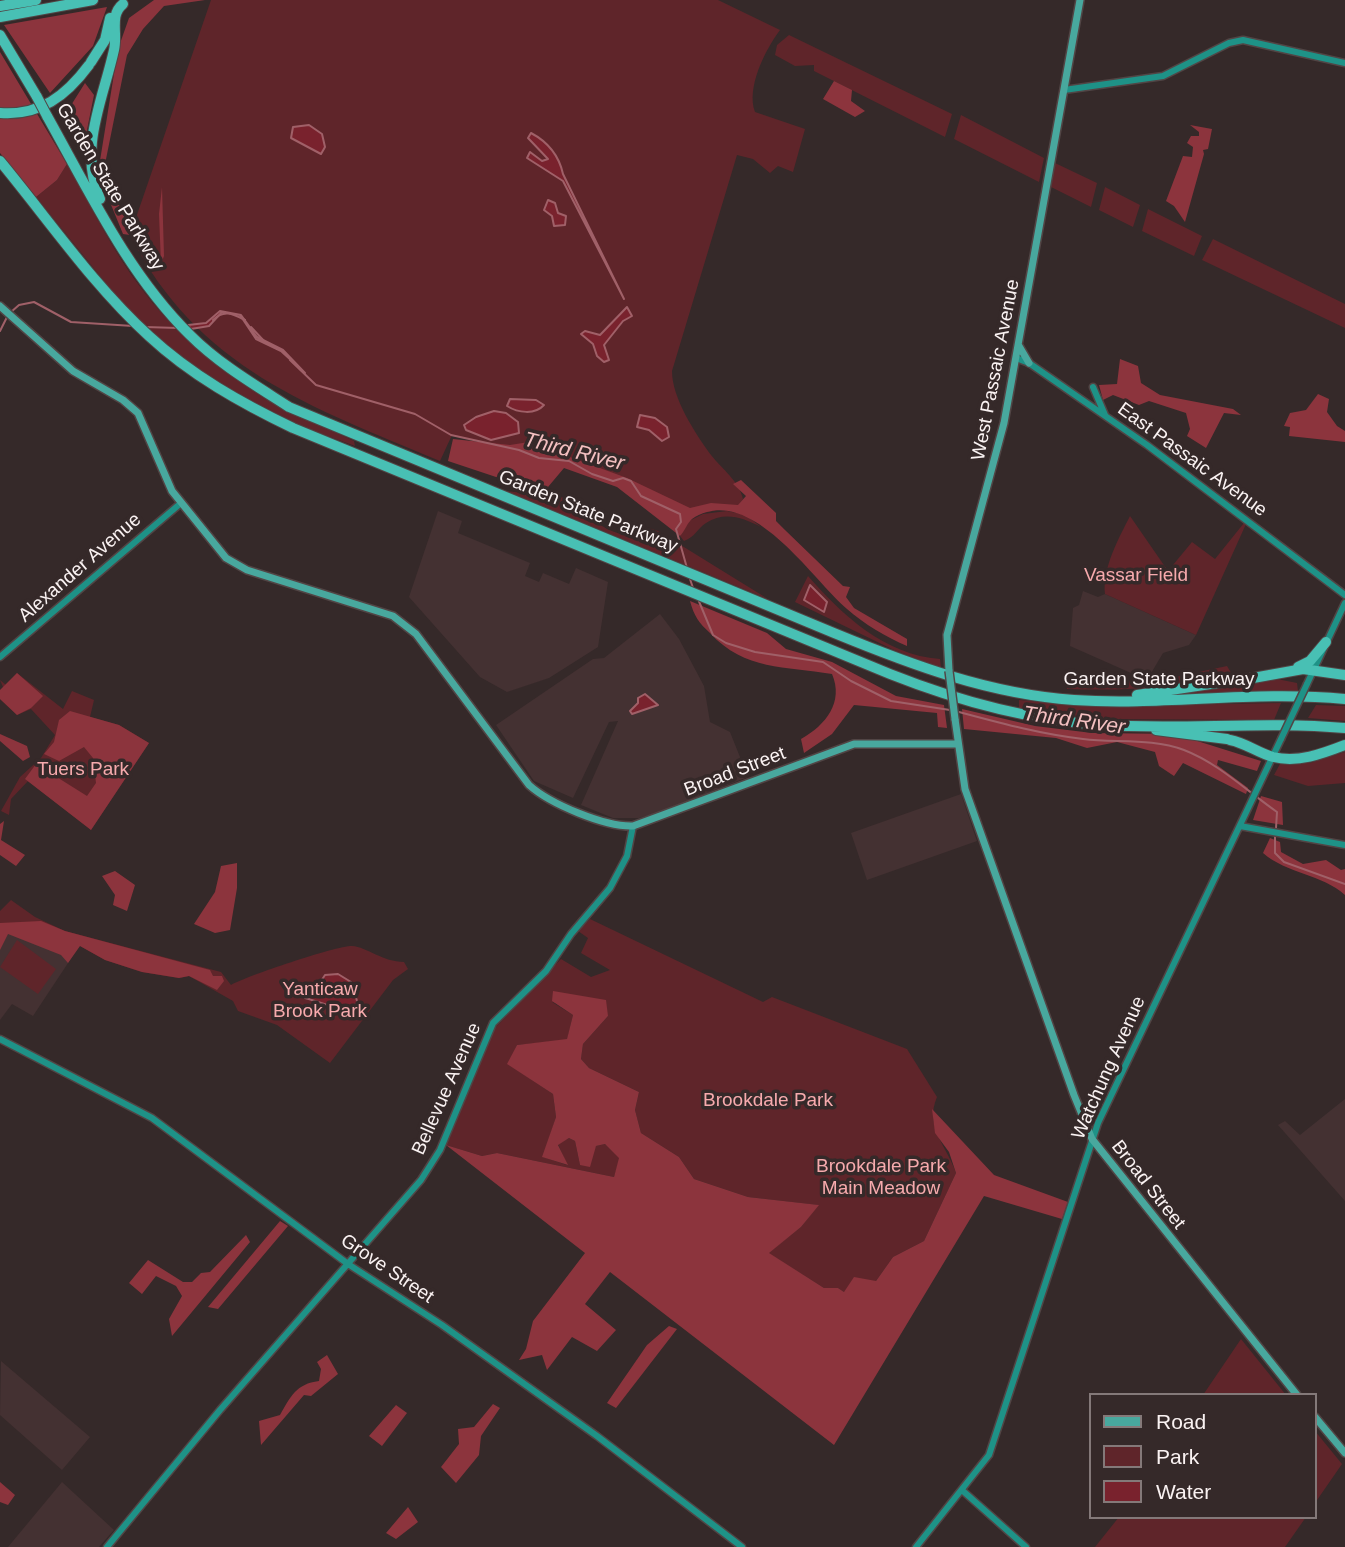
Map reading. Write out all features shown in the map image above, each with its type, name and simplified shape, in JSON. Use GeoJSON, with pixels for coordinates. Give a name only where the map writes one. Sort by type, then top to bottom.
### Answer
{"type":"FeatureCollection","features":[{"type":"Feature","properties":{"kind":"highway"},"geometry":{"type":"LineString","coordinates":[[0,6],[36,0]]}},
{"type":"Feature","properties":{"kind":"highway"},"geometry":{"type":"LineString","coordinates":[[0,17],[93,0]]}},
{"type":"Feature","properties":{"kind":"highway"},"geometry":{"type":"LineString","coordinates":[[0,113],[21,113],[50,103],[65,93],[105,40],[112,12],[127,2]]}},
{"type":"Feature","properties":{"kind":"highway"},"geometry":{"type":"LineString","coordinates":[[109,226],[92,180],[90,150],[115,43],[116,13],[127,2]]}},
{"type":"Feature","properties":{"kind":"highway","name":"Garden State Parkway"},"geometry":{"type":"LineString","coordinates":[[0,35],[109,226],[142,277],[191,336],[235,372],[289,407],[690,574],[937,673],[1017,693],[1074,700],[1297,696],[1345,699]]}},
{"type":"Feature","properties":{"kind":"highway","name":"Garden State Parkway"},"geometry":{"type":"LineString","coordinates":[[0,161],[145,333],[223,391],[293,428],[954,697],[1035,717],[1103,725],[1345,728]]}},
{"type":"Feature","properties":{"kind":"highway"},"geometry":{"type":"LineString","coordinates":[[1290,670],[1310,661],[1326,642]]}},
{"type":"Feature","properties":{"kind":"highway"},"geometry":{"type":"LineString","coordinates":[[1326,642],[1325,656],[1340,673]]}},
{"type":"Feature","properties":{"kind":"highway"},"geometry":{"type":"LineString","coordinates":[[1074,700],[1163,692],[1290,670],[1314,669],[1340,673]]}},
{"type":"Feature","properties":{"kind":"highway"},"geometry":{"type":"LineString","coordinates":[[1103,725],[1228,740],[1272,757],[1308,758],[1345,746]]}},
{"type":"Feature","properties":{"kind":"main road","name":"West Passaic Avenue"},"geometry":{"type":"LineString","coordinates":[[957,744],[947,635],[1000,442],[1080,0]]}},
{"type":"Feature","properties":{"kind":"main road"},"geometry":{"type":"LineString","coordinates":[[1064,90],[1163,76],[1229,43],[1243,40],[1345,63]]}},
{"type":"Feature","properties":{"kind":"main road"},"geometry":{"type":"LineString","coordinates":[[2,308],[72,371],[123,400],[138,413],[168,484],[215,548],[240,568],[376,610],[405,623],[529,785],[550,799],[606,823],[633,826]]}},
{"type":"Feature","properties":{"kind":"main road"},"geometry":{"type":"LineString","coordinates":[[1018,344],[1029,363]]}},
{"type":"Feature","properties":{"kind":"main road","name":"East Passaic Avenue"},"geometry":{"type":"LineString","coordinates":[[1016,358],[1029,363],[1106,417],[1345,595]]}},
{"type":"Feature","properties":{"kind":"main road"},"geometry":{"type":"LineString","coordinates":[[1093,387],[1106,417]]}},
{"type":"Feature","properties":{"kind":"main road","name":"Alexander Avenue"},"geometry":{"type":"LineString","coordinates":[[0,657],[181,503]]}},
{"type":"Feature","properties":{"kind":"main road","name":"Watchung Avenue"},"geometry":{"type":"LineString","coordinates":[[916,1547],[985,1463],[995,1440],[1103,1111],[1326,642],[1342,615],[1345,603]]}},
{"type":"Feature","properties":{"kind":"main road","name":"Broad Street"},"geometry":{"type":"LineString","coordinates":[[633,826],[853,744],[957,744],[968,800],[1092,1139],[1295,1393]]}},
{"type":"Feature","properties":{"kind":"main road","name":"Bellevue Avenue"},"geometry":{"type":"LineString","coordinates":[[107,1547],[220,1410],[421,1180],[436,1156],[493,1023],[545,972],[571,934],[610,888],[626,856],[633,826]]}},
{"type":"Feature","properties":{"kind":"main road"},"geometry":{"type":"LineString","coordinates":[[1240,826],[1345,845]]}},
{"type":"Feature","properties":{"kind":"main road","name":"Grove Street"},"geometry":{"type":"LineString","coordinates":[[0,1039],[152,1118],[348,1264],[513,1375],[742,1547]]}},
{"type":"Feature","properties":{"kind":"main road"},"geometry":{"type":"LineString","coordinates":[[1082,1115],[1092,1120],[1103,1111]]}},
{"type":"Feature","properties":{"kind":"main road"},"geometry":{"type":"LineString","coordinates":[[1317,1419],[1345,1452]]}},
{"type":"Feature","properties":{"kind":"main road"},"geometry":{"type":"LineString","coordinates":[[963,1491],[1027,1547]]}},
{"type":"Feature","properties":{"kind":"shaded area"},"geometry":{"type":"Polygon","coordinates":[[[154,0],[205,0],[164,6],[143,29],[127,55],[103,174],[127,220],[130,235],[123,234],[98,173],[118,49],[129,18],[154,0]]]}},
{"type":"Feature","properties":{"kind":"shaded area"},"geometry":{"type":"Polygon","coordinates":[[[107,7],[93,46],[50,93],[4,25],[107,7]]]}},
{"type":"Feature","properties":{"kind":"shaded area"},"geometry":{"type":"Polygon","coordinates":[[[0,52],[67,164],[57,180],[36,197],[0,153],[0,52]]]}},
{"type":"Feature","properties":{"kind":"shaded area"},"geometry":{"type":"Polygon","coordinates":[[[834,81],[852,90],[851,101],[865,111],[855,117],[823,99],[834,81]]]}},
{"type":"Feature","properties":{"kind":"shaded area"},"geometry":{"type":"Polygon","coordinates":[[[85,83],[94,95],[84,145],[63,118],[85,83]]]}},
{"type":"Feature","properties":{"kind":"shaded area"},"geometry":{"type":"Polygon","coordinates":[[[1190,125],[1212,129],[1208,149],[1203,150],[1185,222],[1174,206],[1166,201],[1183,156],[1192,157],[1193,147],[1187,143],[1191,136],[1199,136],[1199,132],[1190,125]]]}},
{"type":"Feature","properties":{"kind":"shaded area"},"geometry":{"type":"Polygon","coordinates":[[[162,187],[164,256],[161,264],[159,214],[162,187]]]}},
{"type":"Feature","properties":{"kind":"shaded area"},"geometry":{"type":"Polygon","coordinates":[[[1120,359],[1138,366],[1141,383],[1160,395],[1233,409],[1241,415],[1224,413],[1206,448],[1187,436],[1190,429],[1186,413],[1149,401],[1139,405],[1113,395],[1103,400],[1099,385],[1117,384],[1120,359]]]}},
{"type":"Feature","properties":{"kind":"shaded area"},"geometry":{"type":"Polygon","coordinates":[[[1318,394],[1329,399],[1327,412],[1337,426],[1345,431],[1345,442],[1289,436],[1290,427],[1284,426],[1290,413],[1306,410],[1318,394]]]}},
{"type":"Feature","properties":{"kind":"shaded area"},"geometry":{"type":"Polygon","coordinates":[[[453,439],[510,445],[529,442],[627,478],[690,508],[711,503],[738,505],[746,496],[733,484],[741,480],[776,513],[776,521],[785,530],[843,586],[850,587],[846,597],[854,608],[907,639],[907,646],[854,615],[777,538],[757,523],[735,513],[714,511],[692,519],[680,536],[617,487],[564,468],[548,487],[496,477],[448,461],[453,439]]]}},
{"type":"Feature","properties":{"kind":"shaded area"},"geometry":{"type":"Polygon","coordinates":[[[438,511],[462,521],[458,533],[530,563],[525,576],[539,582],[543,573],[569,584],[576,568],[608,582],[598,647],[549,678],[507,692],[480,677],[409,597],[438,511]]]}},
{"type":"Feature","properties":{"kind":"shaded area"},"geometry":{"type":"Polygon","coordinates":[[[1083,591],[1098,597],[1105,594],[1196,635],[1189,645],[1163,653],[1150,675],[1140,677],[1070,646],[1073,608],[1079,605],[1083,591]]]}},
{"type":"Feature","properties":{"kind":"shaded area"},"geometry":{"type":"Polygon","coordinates":[[[690,601],[767,633],[786,649],[832,662],[896,696],[944,705],[947,728],[938,727],[937,713],[854,705],[832,734],[804,753],[801,739],[825,720],[834,703],[836,694],[832,674],[767,665],[737,654],[703,626],[690,601]]]}},
{"type":"Feature","properties":{"kind":"shaded area"},"geometry":{"type":"Polygon","coordinates":[[[660,614],[679,639],[704,686],[710,722],[730,732],[748,777],[654,814],[639,818],[613,818],[581,805],[618,721],[609,722],[573,798],[534,781],[496,725],[593,659],[604,658],[660,614]]]}},
{"type":"Feature","properties":{"kind":"shaded area"},"geometry":{"type":"Polygon","coordinates":[[[17,673],[43,696],[31,708],[17,715],[0,699],[0,690],[17,673]]]}},
{"type":"Feature","properties":{"kind":"shaded area"},"geometry":{"type":"Polygon","coordinates":[[[962,709],[1035,726],[1092,733],[1175,734],[1261,761],[1257,771],[1218,760],[1217,765],[1248,788],[1246,794],[1183,763],[1174,776],[1159,766],[1155,752],[1117,742],[1087,748],[1056,738],[964,729],[962,709]]]}},
{"type":"Feature","properties":{"kind":"shaded area","name":"Tuers Park"},"geometry":{"type":"Polygon","coordinates":[[[70,711],[119,725],[149,743],[91,830],[25,779],[36,764],[87,796],[96,783],[93,758],[84,747],[59,761],[44,754],[54,742],[59,720],[70,711]]]}},
{"type":"Feature","properties":{"kind":"shaded area"},"geometry":{"type":"Polygon","coordinates":[[[0,734],[27,746],[30,757],[23,761],[0,741],[0,734]]]}},
{"type":"Feature","properties":{"kind":"shaded area"},"geometry":{"type":"Polygon","coordinates":[[[961,794],[977,841],[867,880],[851,833],[961,794]]]}},
{"type":"Feature","properties":{"kind":"shaded area"},"geometry":{"type":"Polygon","coordinates":[[[1261,796],[1282,802],[1283,825],[1253,820],[1261,796]]]}},
{"type":"Feature","properties":{"kind":"shaded area"},"geometry":{"type":"Polygon","coordinates":[[[4,821],[1,840],[25,855],[16,866],[0,855],[0,824],[4,821]]]}},
{"type":"Feature","properties":{"kind":"shaded area"},"geometry":{"type":"Polygon","coordinates":[[[1270,838],[1280,842],[1281,852],[1303,864],[1326,860],[1341,870],[1345,869],[1345,895],[1326,883],[1272,860],[1263,853],[1270,838]]]}},
{"type":"Feature","properties":{"kind":"shaded area"},"geometry":{"type":"Polygon","coordinates":[[[237,863],[237,888],[230,930],[215,933],[194,924],[215,892],[221,866],[237,863]]]}},
{"type":"Feature","properties":{"kind":"shaded area"},"geometry":{"type":"Polygon","coordinates":[[[115,871],[135,885],[127,911],[113,905],[115,895],[102,876],[115,871]]]}},
{"type":"Feature","properties":{"kind":"shaded area"},"geometry":{"type":"Polygon","coordinates":[[[41,921],[65,931],[210,970],[213,976],[222,976],[224,981],[217,990],[189,976],[179,978],[142,972],[105,960],[80,946],[68,963],[61,955],[8,934],[0,950],[0,923],[41,921]]]}},
{"type":"Feature","properties":{"kind":"shaded area"},"geometry":{"type":"Polygon","coordinates":[[[0,928],[74,954],[33,1016],[12,1004],[0,1020],[0,928]]]}},
{"type":"Feature","properties":{"kind":"shaded area"},"geometry":{"type":"Polygon","coordinates":[[[553,991],[606,1000],[608,1016],[583,1044],[581,1059],[589,1068],[639,1092],[635,1110],[641,1133],[679,1157],[694,1179],[748,1197],[819,1205],[801,1227],[769,1253],[824,1288],[838,1288],[844,1292],[854,1277],[876,1281],[893,1257],[924,1241],[956,1173],[949,1152],[935,1133],[932,1109],[994,1175],[1068,1202],[1062,1219],[984,1196],[834,1445],[610,1272],[585,1304],[616,1330],[597,1351],[572,1337],[547,1370],[542,1355],[519,1360],[526,1349],[533,1321],[585,1253],[446,1145],[482,1156],[497,1153],[614,1177],[619,1158],[605,1144],[596,1146],[590,1167],[580,1165],[575,1141],[569,1138],[558,1145],[568,1165],[542,1157],[556,1117],[553,1094],[507,1064],[517,1045],[567,1039],[573,1015],[552,1001],[553,991]]]}},
{"type":"Feature","properties":{"kind":"shaded area"},"geometry":{"type":"Polygon","coordinates":[[[1345,1099],[1345,1201],[1278,1125],[1285,1121],[1300,1135],[1345,1099]]]}},
{"type":"Feature","properties":{"kind":"shaded area"},"geometry":{"type":"Polygon","coordinates":[[[280,1221],[288,1226],[218,1309],[208,1307],[280,1221]]]}},
{"type":"Feature","properties":{"kind":"shaded area"},"geometry":{"type":"Polygon","coordinates":[[[246,1235],[250,1242],[172,1336],[169,1319],[182,1296],[176,1286],[156,1276],[142,1294],[129,1283],[148,1260],[183,1282],[192,1282],[201,1273],[210,1272],[246,1235]]]}},
{"type":"Feature","properties":{"kind":"shaded area"},"geometry":{"type":"Polygon","coordinates":[[[669,1326],[677,1329],[616,1408],[607,1403],[647,1345],[669,1326]]]}},
{"type":"Feature","properties":{"kind":"shaded area"},"geometry":{"type":"Polygon","coordinates":[[[327,1355],[338,1374],[311,1396],[304,1395],[261,1445],[259,1421],[280,1415],[299,1388],[319,1381],[321,1369],[317,1362],[327,1355]]]}},
{"type":"Feature","properties":{"kind":"shaded area"},"geometry":{"type":"Polygon","coordinates":[[[1,1361],[90,1437],[62,1470],[0,1415],[1,1361]]]}},
{"type":"Feature","properties":{"kind":"shaded area"},"geometry":{"type":"Polygon","coordinates":[[[493,1404],[500,1408],[481,1436],[479,1455],[456,1483],[441,1467],[459,1444],[458,1429],[474,1427],[493,1404]]]}},
{"type":"Feature","properties":{"kind":"shaded area"},"geometry":{"type":"Polygon","coordinates":[[[396,1405],[407,1413],[382,1446],[369,1436],[396,1405]]]}},
{"type":"Feature","properties":{"kind":"shaded area"},"geometry":{"type":"Polygon","coordinates":[[[0,1482],[15,1495],[8,1505],[0,1502],[0,1482]]]}},
{"type":"Feature","properties":{"kind":"shaded area"},"geometry":{"type":"Polygon","coordinates":[[[62,1482],[114,1530],[99,1547],[8,1547],[62,1482]]]}},
{"type":"Feature","properties":{"kind":"shaded area"},"geometry":{"type":"Polygon","coordinates":[[[408,1507],[418,1522],[396,1539],[386,1533],[408,1507]]]}},
{"type":"Feature","properties":{"kind":"green space"},"geometry":{"type":"Polygon","coordinates":[[[211,0],[718,0],[780,30],[758,70],[753,102],[755,112],[805,129],[793,172],[778,166],[770,173],[753,159],[737,155],[672,371],[680,404],[692,426],[741,493],[743,499],[738,506],[693,515],[519,450],[452,435],[440,461],[347,422],[262,378],[224,351],[189,319],[157,281],[130,235],[211,0]]]}},
{"type":"Feature","properties":{"kind":"green space"},"geometry":{"type":"Polygon","coordinates":[[[789,35],[952,114],[945,137],[814,71],[814,65],[795,66],[775,55],[777,45],[789,35]]]}},
{"type":"Feature","properties":{"kind":"green space"},"geometry":{"type":"Polygon","coordinates":[[[961,115],[1044,158],[1039,182],[954,139],[961,115]]]}},
{"type":"Feature","properties":{"kind":"green space"},"geometry":{"type":"Polygon","coordinates":[[[1055,163],[1097,183],[1091,207],[1051,187],[1055,163]]]}},
{"type":"Feature","properties":{"kind":"green space"},"geometry":{"type":"Polygon","coordinates":[[[67,164],[130,273],[186,338],[237,378],[354,441],[355,446],[289,422],[244,400],[187,364],[130,313],[36,197],[57,180],[67,164]]]}},
{"type":"Feature","properties":{"kind":"green space"},"geometry":{"type":"Polygon","coordinates":[[[1105,187],[1140,205],[1133,227],[1099,210],[1105,187]]]}},
{"type":"Feature","properties":{"kind":"green space"},"geometry":{"type":"Polygon","coordinates":[[[1148,209],[1202,236],[1194,256],[1142,231],[1148,209]]]}},
{"type":"Feature","properties":{"kind":"green space"},"geometry":{"type":"Polygon","coordinates":[[[1213,239],[1345,304],[1345,328],[1202,260],[1213,239]]]}},
{"type":"Feature","properties":{"kind":"green space"},"geometry":{"type":"Polygon","coordinates":[[[506,491],[577,499],[594,521],[620,534],[637,536],[640,525],[658,531],[768,599],[506,491]]]}},
{"type":"Feature","properties":{"kind":"green space"},"geometry":{"type":"Polygon","coordinates":[[[727,511],[746,515],[761,527],[741,519],[720,517],[706,523],[684,541],[680,536],[689,521],[703,514],[727,511]]]}},
{"type":"Feature","properties":{"kind":"green space","name":"Vassar Field"},"geometry":{"type":"Polygon","coordinates":[[[1130,516],[1168,571],[1192,542],[1215,559],[1244,523],[1246,524],[1196,635],[1105,594],[1109,564],[1130,516]]]}},
{"type":"Feature","properties":{"kind":"green space"},"geometry":{"type":"Polygon","coordinates":[[[808,576],[835,605],[866,631],[901,650],[940,659],[941,668],[894,650],[795,602],[808,576]]]}},
{"type":"Feature","properties":{"kind":"green space"},"geometry":{"type":"Polygon","coordinates":[[[1227,666],[1233,676],[1192,683],[1130,689],[1067,689],[1066,680],[1102,680],[1113,677],[1142,684],[1227,666]]]}},
{"type":"Feature","properties":{"kind":"green space","name":"Tuers Park"},"geometry":{"type":"Polygon","coordinates":[[[17,673],[63,709],[72,691],[94,700],[90,717],[119,725],[149,743],[91,830],[28,781],[11,799],[9,815],[1,811],[20,777],[41,758],[55,735],[31,709],[17,715],[0,699],[3,687],[0,680],[6,685],[17,673]]]}},
{"type":"Feature","properties":{"kind":"green space"},"geometry":{"type":"Polygon","coordinates":[[[1267,677],[1297,683],[1298,691],[1171,695],[1267,677]]]}},
{"type":"Feature","properties":{"kind":"green space"},"geometry":{"type":"Polygon","coordinates":[[[1019,700],[1094,706],[1281,703],[1274,720],[1101,719],[1019,708],[1019,700]]]}},
{"type":"Feature","properties":{"kind":"green space"},"geometry":{"type":"Polygon","coordinates":[[[1316,705],[1345,706],[1345,721],[1308,718],[1316,705]]]}},
{"type":"Feature","properties":{"kind":"green space"},"geometry":{"type":"Polygon","coordinates":[[[1345,752],[1345,783],[1308,786],[1274,775],[1281,762],[1310,763],[1345,752]]]}},
{"type":"Feature","properties":{"kind":"green space","name":"Yanticaw Brook Park"},"geometry":{"type":"Polygon","coordinates":[[[11,900],[35,917],[65,931],[221,972],[231,985],[291,962],[352,946],[389,960],[404,962],[408,969],[393,980],[330,1063],[277,1025],[238,1011],[233,1001],[189,976],[179,978],[142,972],[105,960],[80,946],[0,928],[0,911],[11,900]]]}},
{"type":"Feature","properties":{"kind":"green space","name":"Brookdale Park"},"geometry":{"type":"Polygon","coordinates":[[[590,919],[763,1002],[772,997],[907,1049],[937,1097],[933,1118],[935,1127],[956,1173],[924,1241],[893,1257],[876,1281],[844,1292],[838,1288],[824,1288],[768,1253],[801,1227],[818,1205],[748,1197],[694,1179],[679,1157],[641,1133],[635,1110],[639,1092],[589,1068],[581,1059],[583,1044],[608,1016],[552,1002],[573,1015],[567,1040],[517,1045],[508,1064],[553,1094],[556,1117],[543,1157],[567,1165],[558,1144],[569,1138],[575,1141],[580,1165],[596,1146],[605,1144],[620,1158],[614,1177],[497,1153],[482,1156],[446,1145],[492,1031],[561,959],[591,977],[610,970],[581,953],[588,938],[578,931],[590,919]]]}},
{"type":"Feature","properties":{"kind":"green space"},"geometry":{"type":"Polygon","coordinates":[[[17,940],[56,969],[38,994],[0,967],[17,940]]]}},
{"type":"Feature","properties":{"kind":"green space"},"geometry":{"type":"Polygon","coordinates":[[[1241,1339],[1284,1393],[1204,1393],[1241,1339]]]}},
{"type":"Feature","properties":{"kind":"green space"},"geometry":{"type":"Polygon","coordinates":[[[1317,1433],[1342,1464],[1317,1500],[1317,1433]]]}},
{"type":"Feature","properties":{"kind":"green space"},"geometry":{"type":"Polygon","coordinates":[[[1117,1519],[1305,1519],[1285,1547],[1095,1547],[1117,1519]]]}},
{"type":"Feature","properties":{"kind":"water"},"geometry":{"type":"Polygon","coordinates":[[[309,125],[322,134],[325,147],[321,154],[291,138],[293,127],[309,125]]]}},
{"type":"Feature","properties":{"kind":"water"},"geometry":{"type":"Polygon","coordinates":[[[531,133],[556,155],[624,299],[563,181],[527,158],[530,152],[542,161],[548,159],[528,138],[531,133]]]}},
{"type":"Feature","properties":{"kind":"water"},"geometry":{"type":"Polygon","coordinates":[[[548,200],[555,203],[558,213],[566,216],[565,225],[554,226],[552,216],[544,210],[548,200]]]}},
{"type":"Feature","properties":{"kind":"water"},"geometry":{"type":"Polygon","coordinates":[[[627,307],[632,316],[623,321],[604,345],[609,360],[604,362],[597,356],[593,344],[581,334],[585,331],[600,335],[627,307]]]}},
{"type":"Feature","properties":{"kind":"water"},"geometry":{"type":"Polygon","coordinates":[[[220,311],[241,315],[257,337],[283,350],[305,373],[281,351],[256,339],[240,315],[222,312],[209,326],[191,329],[188,325],[206,323],[220,311]]]}},
{"type":"Feature","properties":{"kind":"water"},"geometry":{"type":"Polygon","coordinates":[[[510,399],[536,400],[544,405],[531,412],[521,411],[507,406],[510,399]]]}},
{"type":"Feature","properties":{"kind":"water"},"geometry":{"type":"Polygon","coordinates":[[[494,411],[506,413],[518,422],[519,433],[491,440],[466,430],[464,425],[476,417],[494,411]]]}},
{"type":"Feature","properties":{"kind":"water"},"geometry":{"type":"Polygon","coordinates":[[[640,415],[655,418],[667,427],[669,437],[662,441],[649,430],[637,427],[640,415]]]}},
{"type":"Feature","properties":{"kind":"water"},"geometry":{"type":"Polygon","coordinates":[[[810,585],[827,602],[824,612],[804,600],[810,585]]]}},
{"type":"Feature","properties":{"kind":"water"},"geometry":{"type":"Polygon","coordinates":[[[645,694],[658,705],[632,714],[630,711],[638,703],[638,698],[645,694]]]}},
{"type":"Feature","properties":{"kind":"water"},"geometry":{"type":"Polygon","coordinates":[[[338,974],[351,982],[358,1004],[336,1007],[305,998],[314,992],[325,975],[338,974]]]}},
{"type":"Feature","properties":{"kind":"waterway","name":"Third River"},"geometry":{"type":"LineString","coordinates":[[11,312],[19,305],[34,302],[71,322],[133,326]]}},
{"type":"Feature","properties":{"kind":"waterway","name":"Third River"},"geometry":{"type":"LineString","coordinates":[[213,320],[225,314],[233,314],[245,320]]}},
{"type":"Feature","properties":{"kind":"waterway","name":"Third River"},"geometry":{"type":"LineString","coordinates":[[0,331],[7,317]]}},
{"type":"Feature","properties":{"kind":"waterway","name":"Third River"},"geometry":{"type":"LineString","coordinates":[[145,327],[178,328]]}},
{"type":"Feature","properties":{"kind":"waterway","name":"Third River"},"geometry":{"type":"LineString","coordinates":[[251,327],[264,341]]}},
{"type":"Feature","properties":{"kind":"waterway","name":"Third River"},"geometry":{"type":"LineString","coordinates":[[290,360],[316,385],[415,414],[451,435],[519,450],[539,458],[569,461],[592,474],[613,481],[623,478],[631,481],[641,496],[680,514],[681,522],[676,529],[687,568]]}},
{"type":"Feature","properties":{"kind":"waterway","name":"Third River"},"geometry":{"type":"LineString","coordinates":[[689,576],[693,588]]}},
{"type":"Feature","properties":{"kind":"waterway","name":"Third River"},"geometry":{"type":"LineString","coordinates":[[698,599],[713,635],[726,643],[755,652],[823,662],[851,681],[891,701],[950,710]]}},
{"type":"Feature","properties":{"kind":"waterway","name":"Third River"},"geometry":{"type":"LineString","coordinates":[[959,712],[1051,734],[1159,744],[1184,750],[1220,770],[1277,812],[1276,828]]}},
{"type":"Feature","properties":{"kind":"waterway","name":"Third River"},"geometry":{"type":"LineString","coordinates":[[1275,834],[1275,853],[1284,862],[1345,884]]}},
{"type":"Feature","properties":{"kind":"park label","name":"Brookdale Park Main Meadow"},"geometry":{"type":"Point","coordinates":[881,1178]}}]}
